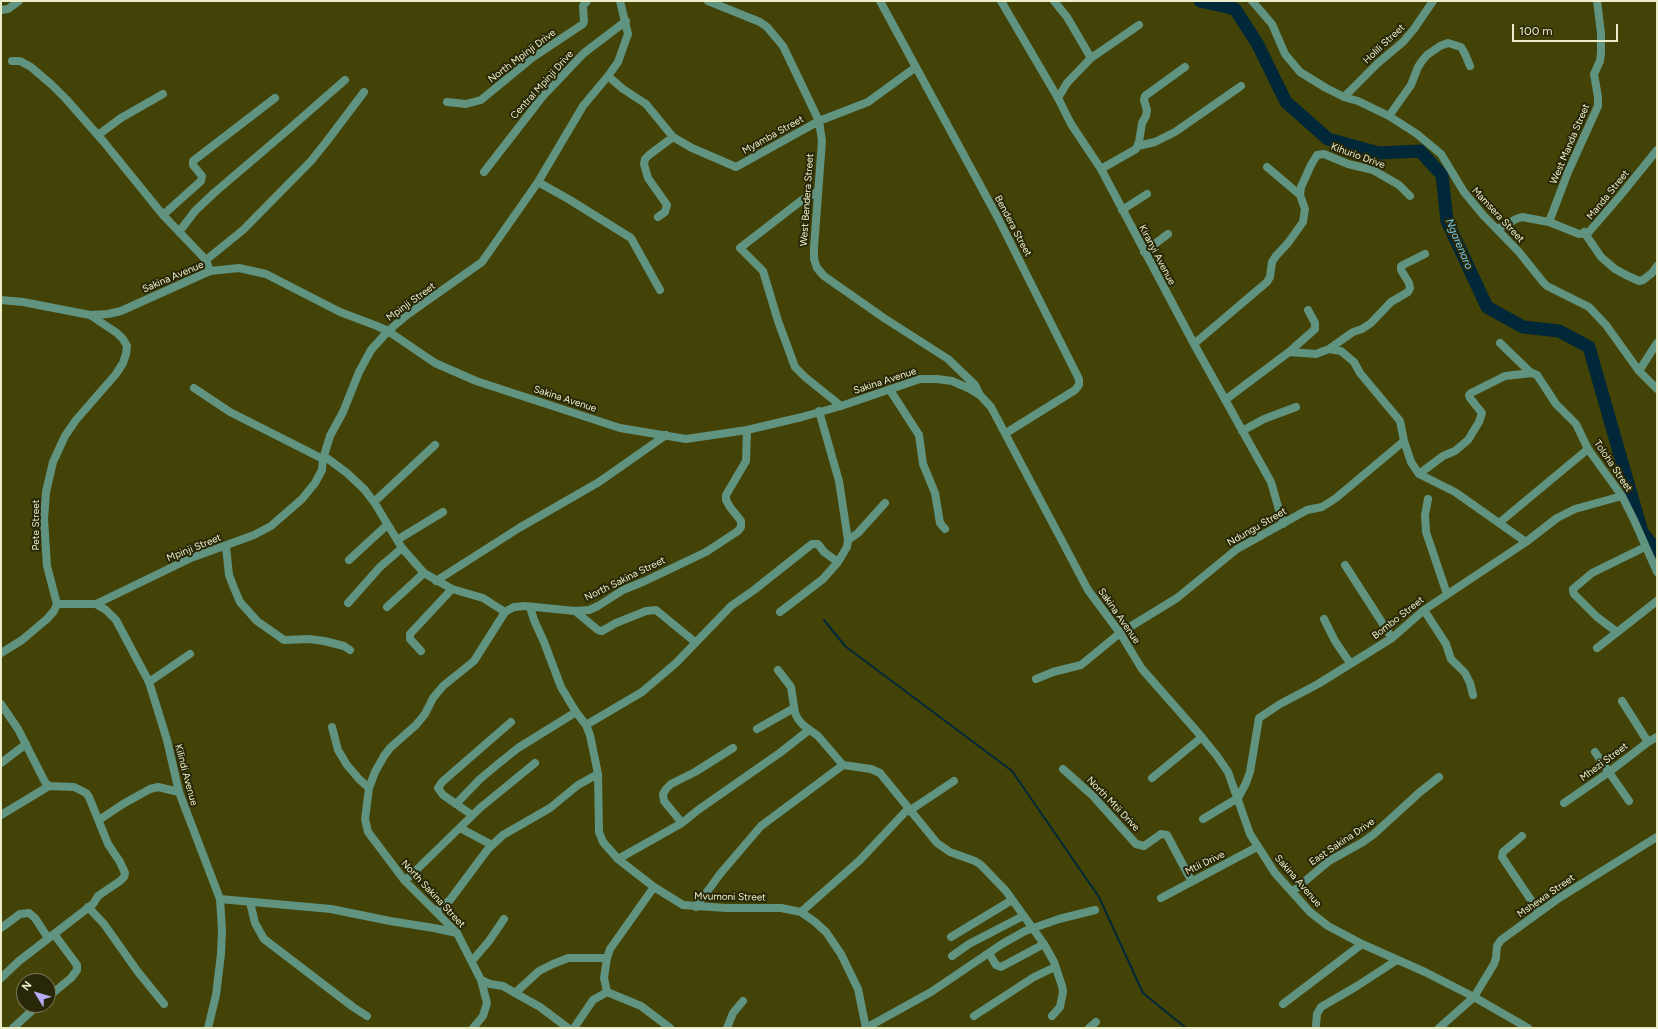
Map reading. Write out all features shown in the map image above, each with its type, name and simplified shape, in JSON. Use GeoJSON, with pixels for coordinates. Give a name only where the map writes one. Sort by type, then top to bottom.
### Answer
{"type":"FeatureCollection","features":[{"type":"Feature","properties":{"kind":"street"},"geometry":{"type":"LineString","coordinates":[[1,10],[12,6],[19,1]]}},
{"type":"Feature","properties":{"kind":"street","name":"North Mpinji Drive"},"geometry":{"type":"LineString","coordinates":[[447,102],[466,104],[480,100],[532,58],[583,24],[583,6],[588,1]]}},
{"type":"Feature","properties":{"kind":"street","name":"Mpinji Street"},"geometry":{"type":"LineString","coordinates":[[96,604],[191,558],[260,532],[271,526],[302,499],[315,484],[322,470],[323,458],[330,436],[343,412],[359,372],[371,350],[388,331],[407,315],[482,262],[538,182],[583,106],[618,62],[628,34],[620,1]]}},
{"type":"Feature","properties":{"kind":"street","name":"West Bendera Street"},"geometry":{"type":"LineString","coordinates":[[708,1],[760,22],[773,34],[783,46],[819,121],[822,141],[814,260],[817,268],[824,276],[884,318],[948,359],[975,385],[980,395]]}},
{"type":"Feature","properties":{"kind":"street","name":"Bendera Street"},"geometry":{"type":"LineString","coordinates":[[880,1],[998,218],[1079,379],[1079,386],[1076,390],[1006,433]]}},
{"type":"Feature","properties":{"kind":"street","name":"Kiranyi Avenue"},"geometry":{"type":"LineString","coordinates":[[1001,1],[1058,98],[1071,124],[1101,169],[1144,252],[1271,482],[1283,524]]}},
{"type":"Feature","properties":{"kind":"street"},"geometry":{"type":"LineString","coordinates":[[1054,1],[1067,17],[1091,58]]}},
{"type":"Feature","properties":{"kind":"street","name":"Mamsera Street"},"geometry":{"type":"LineString","coordinates":[[1252,1],[1272,24],[1285,54],[1292,63],[1313,81],[1344,97],[1358,101],[1389,116],[1416,134],[1441,154],[1464,192],[1519,252],[1547,286],[1582,302],[1600,318],[1639,371],[1657,389]]}},
{"type":"Feature","properties":{"kind":"street","name":"Holili Street"},"geometry":{"type":"LineString","coordinates":[[1344,97],[1378,63],[1403,42],[1414,29],[1433,1]]}},
{"type":"Feature","properties":{"kind":"street","name":"West Manda Street"},"geometry":{"type":"LineString","coordinates":[[1549,222],[1568,172],[1598,106],[1594,74],[1600,61],[1601,33],[1597,1]]}},
{"type":"Feature","properties":{"kind":"street","name":"Central Mpinji Drive"},"geometry":{"type":"LineString","coordinates":[[484,172],[527,116],[584,53],[626,21]]}},
{"type":"Feature","properties":{"kind":"street"},"geometry":{"type":"LineString","coordinates":[[1058,98],[1067,83],[1091,58],[1139,25]]}},
{"type":"Feature","properties":{"kind":"street"},"geometry":{"type":"LineString","coordinates":[[1389,116],[1411,85],[1418,66],[1427,55],[1440,46],[1448,43],[1461,47],[1470,66]]}},
{"type":"Feature","properties":{"kind":"street"},"geometry":{"type":"LineString","coordinates":[[12,61],[20,61],[31,67],[52,85],[98,135],[163,215],[206,260],[210,271]]}},
{"type":"Feature","properties":{"kind":"street","name":"Myamba Street"},"geometry":{"type":"LineString","coordinates":[[608,76],[623,89],[646,104],[672,137],[736,168],[819,121],[868,102],[916,66]]}},
{"type":"Feature","properties":{"kind":"street"},"geometry":{"type":"LineString","coordinates":[[1138,146],[1140,129],[1146,110],[1144,100],[1145,96],[1185,67]]}},
{"type":"Feature","properties":{"kind":"street"},"geometry":{"type":"LineString","coordinates":[[179,232],[195,211],[214,193],[295,125],[345,80]]}},
{"type":"Feature","properties":{"kind":"street"},"geometry":{"type":"LineString","coordinates":[[1101,169],[1138,146],[1155,142],[1175,132],[1241,86]]}},
{"type":"Feature","properties":{"kind":"street"},"geometry":{"type":"LineString","coordinates":[[206,260],[243,230],[310,161],[328,141],[364,92]]}},
{"type":"Feature","properties":{"kind":"street"},"geometry":{"type":"LineString","coordinates":[[98,135],[121,118],[163,94]]}},
{"type":"Feature","properties":{"kind":"street"},"geometry":{"type":"LineString","coordinates":[[163,215],[201,181],[202,176],[193,165],[193,161],[275,98]]}},
{"type":"Feature","properties":{"kind":"street"},"geometry":{"type":"LineString","coordinates":[[658,217],[666,212],[667,205],[648,178],[644,164],[645,159],[649,155],[672,137]]}},
{"type":"Feature","properties":{"kind":"street","name":"Manda Street"},"geometry":{"type":"LineString","coordinates":[[1498,229],[1522,217],[1549,222],[1579,234],[1584,232],[1588,233],[1657,150]]}},
{"type":"Feature","properties":{"kind":"street","name":"Kihurio Drive"},"geometry":{"type":"LineString","coordinates":[[1194,344],[1267,282],[1270,277],[1272,262],[1288,243],[1302,222],[1305,209],[1300,195],[1301,187],[1311,164],[1318,155],[1324,154],[1348,164],[1373,170],[1399,185],[1410,196]]}},
{"type":"Feature","properties":{"kind":"street"},"geometry":{"type":"LineString","coordinates":[[1267,167],[1300,195]]}},
{"type":"Feature","properties":{"kind":"street"},"geometry":{"type":"LineString","coordinates":[[538,182],[631,238],[660,290]]}},
{"type":"Feature","properties":{"kind":"street"},"geometry":{"type":"LineString","coordinates":[[818,192],[802,200],[740,248],[763,271],[778,321],[796,367],[805,377],[841,406]]}},
{"type":"Feature","properties":{"kind":"street"},"geometry":{"type":"LineString","coordinates":[[1122,210],[1147,194]]}},
{"type":"Feature","properties":{"kind":"street"},"geometry":{"type":"LineString","coordinates":[[1584,232],[1601,257],[1626,275],[1640,281],[1652,274],[1657,266]]}},
{"type":"Feature","properties":{"kind":"street"},"geometry":{"type":"LineString","coordinates":[[1144,252],[1168,234]]}},
{"type":"Feature","properties":{"kind":"street"},"geometry":{"type":"LineString","coordinates":[[1289,352],[1316,354],[1329,349],[1353,332],[1362,329],[1371,323],[1391,302],[1408,292],[1410,288],[1401,270],[1401,266],[1425,254]]}},
{"type":"Feature","properties":{"kind":"street","name":"Sakina Avenue"},"geometry":{"type":"LineString","coordinates":[[1,300],[23,302],[90,315],[108,314],[121,311],[210,271],[239,268],[266,274],[340,312],[388,331],[435,363],[476,381],[620,428],[686,439],[747,430],[841,406],[920,380],[937,379],[952,381],[968,388],[980,395],[991,407],[1088,590],[1120,633],[1142,669],[1218,756],[1228,772],[1238,798],[1245,824],[1257,847],[1275,873],[1310,912],[1321,921],[1362,944],[1426,972],[1528,1028]]}},
{"type":"Feature","properties":{"kind":"street"},"geometry":{"type":"LineString","coordinates":[[1225,400],[1289,352],[1315,330],[1315,323],[1308,310]]}},
{"type":"Feature","properties":{"kind":"street","name":"Pete Street"},"geometry":{"type":"LineString","coordinates":[[57,604],[47,566],[44,519],[46,492],[53,462],[76,420],[124,363],[127,346],[117,333],[90,315]]}},
{"type":"Feature","properties":{"kind":"street","name":"Toloha Street"},"geometry":{"type":"LineString","coordinates":[[1500,343],[1530,372],[1537,376],[1556,404],[1573,420],[1588,449],[1622,496],[1657,572]]}},
{"type":"Feature","properties":{"kind":"street"},"geometry":{"type":"LineString","coordinates":[[1639,371],[1657,343]]}},
{"type":"Feature","properties":{"kind":"street"},"geometry":{"type":"LineString","coordinates":[[1329,349],[1341,351],[1354,362],[1360,374],[1400,421],[1404,441],[1411,462],[1419,474],[1455,492],[1526,542]]}},
{"type":"Feature","properties":{"kind":"street"},"geometry":{"type":"LineString","coordinates":[[1419,474],[1468,440],[1482,417],[1482,413],[1469,395],[1475,390],[1505,376],[1530,372]]}},
{"type":"Feature","properties":{"kind":"street"},"geometry":{"type":"LineString","coordinates":[[194,388],[230,412],[323,458],[348,473],[364,489],[374,502],[402,548],[424,573],[452,589],[483,598],[505,612]]}},
{"type":"Feature","properties":{"kind":"street"},"geometry":{"type":"LineString","coordinates":[[890,390],[919,435],[923,464],[935,493],[940,522],[945,529]]}},
{"type":"Feature","properties":{"kind":"street"},"geometry":{"type":"LineString","coordinates":[[1242,431],[1264,419],[1296,407]]}},
{"type":"Feature","properties":{"kind":"street"},"geometry":{"type":"LineString","coordinates":[[780,612],[798,597],[815,586],[838,562],[847,547],[848,540],[839,481],[819,411]]}},
{"type":"Feature","properties":{"kind":"street","name":"North Sakina Street"},"geometry":{"type":"LineString","coordinates":[[473,1028],[483,1016],[487,1003],[482,980],[457,933],[405,881],[368,832],[365,819],[369,788],[375,772],[390,748],[416,725],[425,714],[433,698],[443,686],[474,661],[505,612],[514,607],[544,607],[575,611],[589,610],[623,590],[706,552],[738,531],[741,521],[730,507],[726,500],[726,495],[746,461],[747,430]]}},
{"type":"Feature","properties":{"kind":"street"},"geometry":{"type":"LineString","coordinates":[[436,581],[519,528],[599,482],[666,436]]}},
{"type":"Feature","properties":{"kind":"street","name":"Ndungu Street"},"geometry":{"type":"LineString","coordinates":[[1036,679],[1053,672],[1081,665],[1120,633],[1177,598],[1237,549],[1307,510],[1322,507],[1336,498],[1404,441]]}},
{"type":"Feature","properties":{"kind":"street"},"geometry":{"type":"LineString","coordinates":[[374,502],[436,446]]}},
{"type":"Feature","properties":{"kind":"street"},"geometry":{"type":"LineString","coordinates":[[1499,523],[1588,449]]}},
{"type":"Feature","properties":{"kind":"street","name":"Bombo Street"},"geometry":{"type":"LineString","coordinates":[[1238,798],[1250,772],[1259,718],[1280,704],[1318,684],[1392,638],[1424,610],[1526,542],[1566,513],[1607,499],[1622,496]]}},
{"type":"Feature","properties":{"kind":"street"},"geometry":{"type":"LineString","coordinates":[[1428,499],[1425,515],[1426,532],[1447,594]]}},
{"type":"Feature","properties":{"kind":"street"},"geometry":{"type":"LineString","coordinates":[[848,540],[858,533],[885,503]]}},
{"type":"Feature","properties":{"kind":"street"},"geometry":{"type":"LineString","coordinates":[[397,540],[444,512]]}},
{"type":"Feature","properties":{"kind":"street"},"geometry":{"type":"LineString","coordinates":[[349,560],[387,525]]}},
{"type":"Feature","properties":{"kind":"street"},"geometry":{"type":"LineString","coordinates":[[586,725],[642,692],[676,663],[694,642],[731,606],[754,590],[812,544],[818,544],[824,552],[838,562]]}},
{"type":"Feature","properties":{"kind":"street"},"geometry":{"type":"LineString","coordinates":[[226,546],[229,575],[234,588],[240,602],[257,621],[284,640],[324,641],[344,646],[350,650]]}},
{"type":"Feature","properties":{"kind":"street"},"geometry":{"type":"LineString","coordinates":[[1618,632],[1597,617],[1574,594],[1573,589],[1592,573],[1646,547]]}},
{"type":"Feature","properties":{"kind":"street"},"geometry":{"type":"LineString","coordinates":[[348,603],[380,567],[402,548]]}},
{"type":"Feature","properties":{"kind":"street"},"geometry":{"type":"LineString","coordinates":[[1345,565],[1392,638]]}},
{"type":"Feature","properties":{"kind":"street"},"geometry":{"type":"LineString","coordinates":[[387,607],[424,573]]}},
{"type":"Feature","properties":{"kind":"street"},"geometry":{"type":"LineString","coordinates":[[421,651],[410,638],[410,634],[452,589]]}},
{"type":"Feature","properties":{"kind":"street"},"geometry":{"type":"LineString","coordinates":[[1598,648],[1657,601]]}},
{"type":"Feature","properties":{"kind":"street"},"geometry":{"type":"LineString","coordinates":[[1,653],[22,640],[47,619],[54,611],[57,604],[96,604]]}},
{"type":"Feature","properties":{"kind":"street","name":"Kilindi Avenue"},"geometry":{"type":"LineString","coordinates":[[96,604],[106,610],[116,620],[149,682],[167,740],[179,792],[220,899],[222,930],[220,954],[216,995],[208,1028]]}},
{"type":"Feature","properties":{"kind":"street","name":"Mvumoni Street"},"geometry":{"type":"LineString","coordinates":[[530,607],[562,687],[576,712],[586,725],[590,735],[598,774],[599,832],[603,842],[618,859],[654,887],[683,905],[696,907],[782,908],[801,912],[826,932],[840,954],[858,989],[866,1028]]}},
{"type":"Feature","properties":{"kind":"street"},"geometry":{"type":"LineString","coordinates":[[575,611],[598,630],[602,631],[616,623],[656,610],[694,642]]}},
{"type":"Feature","properties":{"kind":"street"},"geometry":{"type":"LineString","coordinates":[[1424,610],[1446,644],[1451,659],[1465,673],[1470,683],[1473,695]]}},
{"type":"Feature","properties":{"kind":"street"},"geometry":{"type":"LineString","coordinates":[[1324,619],[1335,641],[1350,663]]}},
{"type":"Feature","properties":{"kind":"street"},"geometry":{"type":"LineString","coordinates":[[149,682],[190,654]]}},
{"type":"Feature","properties":{"kind":"street"},"geometry":{"type":"LineString","coordinates":[[778,670],[791,687],[794,708],[798,719],[809,730],[818,736],[843,765],[877,771],[937,843],[944,849],[981,865],[1003,886],[1044,944],[1054,962],[1063,992],[1060,1007],[1052,1016]]}},
{"type":"Feature","properties":{"kind":"street"},"geometry":{"type":"LineString","coordinates":[[1622,700],[1648,742]]}},
{"type":"Feature","properties":{"kind":"street"},"geometry":{"type":"LineString","coordinates":[[1,704],[26,744],[41,775],[49,786]]}},
{"type":"Feature","properties":{"kind":"street"},"geometry":{"type":"LineString","coordinates":[[757,729],[794,708]]}},
{"type":"Feature","properties":{"kind":"street"},"geometry":{"type":"LineString","coordinates":[[456,804],[480,780],[518,748],[576,712]]}},
{"type":"Feature","properties":{"kind":"street"},"geometry":{"type":"LineString","coordinates":[[472,815],[443,795],[438,788],[442,782],[511,722]]}},
{"type":"Feature","properties":{"kind":"street"},"geometry":{"type":"LineString","coordinates":[[332,727],[338,750],[347,765],[359,780],[369,788]]}},
{"type":"Feature","properties":{"kind":"street"},"geometry":{"type":"LineString","coordinates":[[618,859],[682,823],[698,810],[781,752],[809,730]]}},
{"type":"Feature","properties":{"kind":"street"},"geometry":{"type":"LineString","coordinates":[[1152,778],[1202,737]]}},
{"type":"Feature","properties":{"kind":"street","name":"Mhezi Street"},"geometry":{"type":"LineString","coordinates":[[1564,803],[1609,772],[1648,742],[1657,738]]}},
{"type":"Feature","properties":{"kind":"street"},"geometry":{"type":"LineString","coordinates":[[1,763],[26,744]]}},
{"type":"Feature","properties":{"kind":"street"},"geometry":{"type":"LineString","coordinates":[[682,823],[664,801],[663,794],[666,789],[671,784],[695,772],[733,748]]}},
{"type":"Feature","properties":{"kind":"street"},"geometry":{"type":"LineString","coordinates":[[1595,752],[1629,801]]}},
{"type":"Feature","properties":{"kind":"street"},"geometry":{"type":"LineString","coordinates":[[405,881],[472,815],[535,763]]}},
{"type":"Feature","properties":{"kind":"street"},"geometry":{"type":"LineString","coordinates":[[696,907],[720,874],[761,826],[843,765]]}},
{"type":"Feature","properties":{"kind":"street","name":"North Mtii Drive"},"geometry":{"type":"LineString","coordinates":[[1063,768],[1092,796],[1136,844],[1144,846],[1161,834],[1167,835],[1191,880]]}},
{"type":"Feature","properties":{"kind":"street"},"geometry":{"type":"LineString","coordinates":[[436,911],[450,900],[492,845],[503,835],[550,808],[578,785],[598,774]]}},
{"type":"Feature","properties":{"kind":"street","name":"East Sakina Drive"},"geometry":{"type":"LineString","coordinates":[[1292,892],[1329,861],[1363,842],[1374,834],[1420,792],[1439,777]]}},
{"type":"Feature","properties":{"kind":"street"},"geometry":{"type":"LineString","coordinates":[[801,912],[860,860],[909,810],[954,781]]}},
{"type":"Feature","properties":{"kind":"street"},"geometry":{"type":"LineString","coordinates":[[1,815],[49,786],[67,786],[86,793],[91,801],[108,844],[120,862],[125,873],[124,877],[120,881],[98,896],[88,907],[19,961],[1,978]]}},
{"type":"Feature","properties":{"kind":"street"},"geometry":{"type":"LineString","coordinates":[[99,820],[129,800],[150,789],[162,788],[179,792]]}},
{"type":"Feature","properties":{"kind":"street"},"geometry":{"type":"LineString","coordinates":[[1203,819],[1238,798]]}},
{"type":"Feature","properties":{"kind":"street"},"geometry":{"type":"LineString","coordinates":[[460,828],[492,845]]}},
{"type":"Feature","properties":{"kind":"street"},"geometry":{"type":"LineString","coordinates":[[1522,836],[1503,852],[1502,856],[1539,912]]}},
{"type":"Feature","properties":{"kind":"street","name":"Mshewa Street"},"geometry":{"type":"LineString","coordinates":[[1439,1028],[1474,997],[1494,964],[1497,946],[1501,940],[1539,912],[1657,837]]}},
{"type":"Feature","properties":{"kind":"street","name":"Mtii Drive"},"geometry":{"type":"LineString","coordinates":[[1161,898],[1191,880],[1230,863],[1257,847]]}},
{"type":"Feature","properties":{"kind":"street"},"geometry":{"type":"LineString","coordinates":[[607,992],[604,978],[607,958],[610,950],[654,887]]}},
{"type":"Feature","properties":{"kind":"street"},"geometry":{"type":"LineString","coordinates":[[220,899],[331,909],[457,933]]}},
{"type":"Feature","properties":{"kind":"street"},"geometry":{"type":"LineString","coordinates":[[950,937],[1012,900]]}},
{"type":"Feature","properties":{"kind":"street"},"geometry":{"type":"LineString","coordinates":[[250,902],[255,923],[264,939],[367,1016]]}},
{"type":"Feature","properties":{"kind":"street"},"geometry":{"type":"LineString","coordinates":[[88,907],[104,924],[138,972],[164,1004]]}},
{"type":"Feature","properties":{"kind":"street"},"geometry":{"type":"LineString","coordinates":[[866,1028],[931,992],[1007,940],[1059,919],[1095,910]]}},
{"type":"Feature","properties":{"kind":"street"},"geometry":{"type":"LineString","coordinates":[[1,928],[20,914],[29,913],[51,936],[76,965],[77,970],[71,978],[56,990]]}},
{"type":"Feature","properties":{"kind":"street"},"geometry":{"type":"LineString","coordinates":[[952,956],[969,944],[1023,916]]}},
{"type":"Feature","properties":{"kind":"street"},"geometry":{"type":"LineString","coordinates":[[472,961],[489,941],[504,919]]}},
{"type":"Feature","properties":{"kind":"street"},"geometry":{"type":"LineString","coordinates":[[989,953],[996,965],[1000,967],[1044,944]]}},
{"type":"Feature","properties":{"kind":"street"},"geometry":{"type":"LineString","coordinates":[[1283,1004],[1362,944]]}},
{"type":"Feature","properties":{"kind":"street"},"geometry":{"type":"LineString","coordinates":[[515,993],[539,972],[568,958],[607,958]]}},
{"type":"Feature","properties":{"kind":"street"},"geometry":{"type":"LineString","coordinates":[[1316,1025],[1317,1014],[1321,1007],[1397,960]]}},
{"type":"Feature","properties":{"kind":"street"},"geometry":{"type":"LineString","coordinates":[[974,1016],[1034,977],[1055,967]]}},
{"type":"Feature","properties":{"kind":"street"},"geometry":{"type":"LineString","coordinates":[[482,980],[490,984],[502,986],[515,993],[540,1007],[568,1028]]}},
{"type":"Feature","properties":{"kind":"street"},"geometry":{"type":"LineString","coordinates":[[574,1028],[593,1000],[607,992]]}},
{"type":"Feature","properties":{"kind":"street"},"geometry":{"type":"LineString","coordinates":[[607,992],[641,1006],[670,1028]]}},
{"type":"Feature","properties":{"kind":"street"},"geometry":{"type":"LineString","coordinates":[[727,1028],[733,1013],[743,1001]]}},
{"type":"Feature","properties":{"kind":"street"},"geometry":{"type":"LineString","coordinates":[[13,1028],[29,1013]]}},
{"type":"Feature","properties":{"kind":"street"},"geometry":{"type":"LineString","coordinates":[[1089,1028],[1096,1022]]}},
{"type":"Feature","properties":{"kind":"waterway","name":"Ngarenaro"},"geometry":{"type":"LineString","coordinates":[[1200,1],[1235,9],[1257,43],[1286,102],[1328,139],[1379,153],[1420,151],[1442,175],[1447,221],[1487,307],[1523,327],[1559,331],[1589,347],[1642,532],[1657,551]]}},
{"type":"Feature","properties":{"kind":"waterway"},"geometry":{"type":"LineString","coordinates":[[824,620],[845,646],[1012,771],[1099,897],[1143,993],[1186,1028]]}}]}
